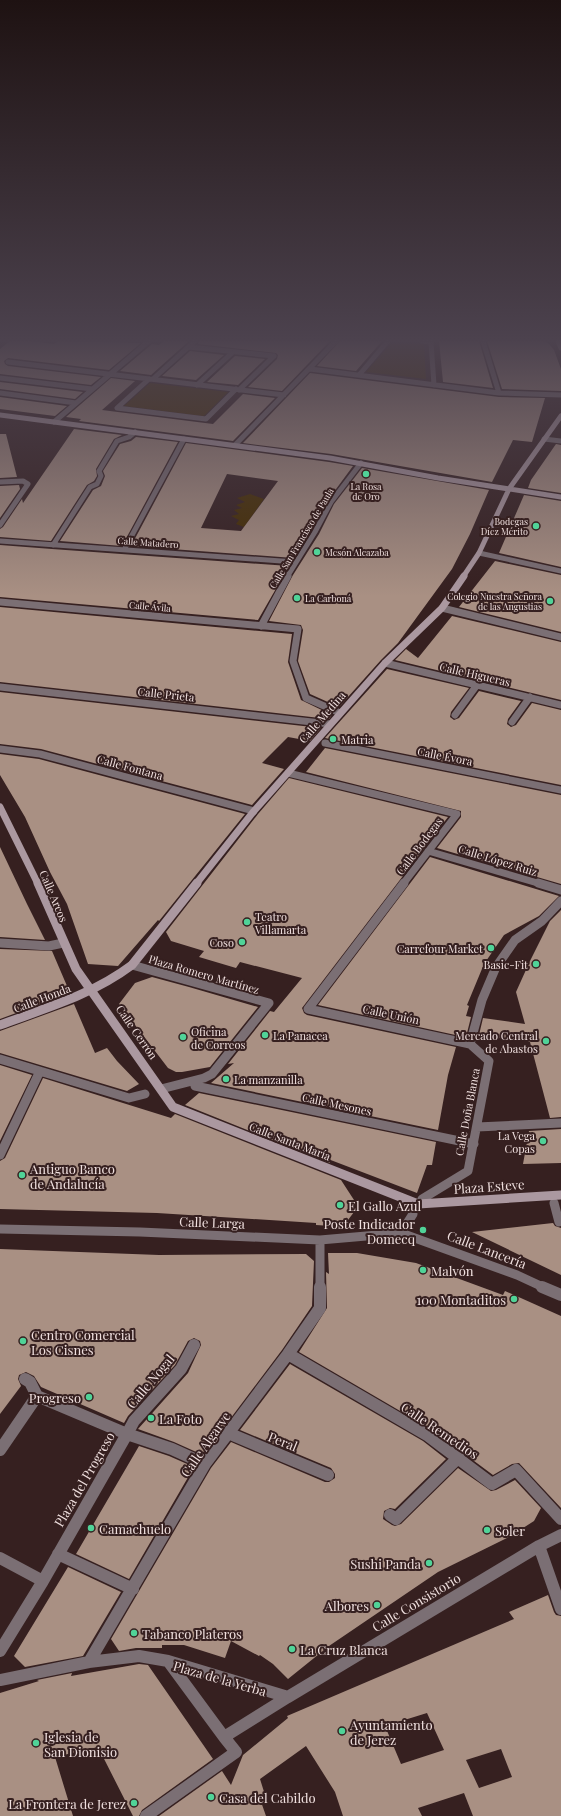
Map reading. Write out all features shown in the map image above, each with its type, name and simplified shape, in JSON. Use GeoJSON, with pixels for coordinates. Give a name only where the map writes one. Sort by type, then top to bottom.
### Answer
{"type":"FeatureCollection","features":[{"type":"Feature","properties":{"kind":"street"},"geometry":{"type":"LineString","coordinates":[[84,426],[361,463],[438,478],[561,497]]}},
{"type":"Feature","properties":{"kind":"street"},"geometry":{"type":"LineString","coordinates":[[235,445],[253,426]]}},
{"type":"Feature","properties":{"kind":"street","name":"Calle Medina"},"geometry":{"type":"LineString","coordinates":[[92,990],[123,973],[132,965],[254,811],[385,663],[442,608],[479,553],[508,489],[554,426]]}},
{"type":"Feature","properties":{"kind":"street"},"geometry":{"type":"LineString","coordinates":[[54,545],[90,487],[96,484],[99,480],[101,476],[99,471],[117,441],[129,437],[134,432]]}},
{"type":"Feature","properties":{"kind":"street"},"geometry":{"type":"LineString","coordinates":[[124,550],[184,439]]}},
{"type":"Feature","properties":{"kind":"street"},"geometry":{"type":"LineString","coordinates":[[544,439],[561,441]]}},
{"type":"Feature","properties":{"kind":"street","name":"Calle San Francisco de Paula"},"geometry":{"type":"LineString","coordinates":[[261,626],[295,562],[315,532],[330,502],[361,463]]}},
{"type":"Feature","properties":{"kind":"street"},"geometry":{"type":"LineString","coordinates":[[0,482],[23,481],[28,484],[0,525]]}},
{"type":"Feature","properties":{"kind":"street","name":"Calle Matadero"},"geometry":{"type":"LineString","coordinates":[[0,541],[295,562]]}},
{"type":"Feature","properties":{"kind":"street"},"geometry":{"type":"LineString","coordinates":[[479,553],[561,571]]}},
{"type":"Feature","properties":{"kind":"street","name":"Calle Ávila"},"geometry":{"type":"LineString","coordinates":[[0,602],[298,629],[293,661],[306,698],[340,713]]}},
{"type":"Feature","properties":{"kind":"street"},"geometry":{"type":"LineString","coordinates":[[442,608],[561,637]]}},
{"type":"Feature","properties":{"kind":"street","name":"Calle Higueras"},"geometry":{"type":"LineString","coordinates":[[385,663],[561,705]]}},
{"type":"Feature","properties":{"kind":"street"},"geometry":{"type":"LineString","coordinates":[[455,715],[477,685]]}},
{"type":"Feature","properties":{"kind":"street","name":"Calle Prieta"},"geometry":{"type":"LineString","coordinates":[[0,687],[330,724]]}},
{"type":"Feature","properties":{"kind":"street"},"geometry":{"type":"LineString","coordinates":[[512,722],[530,697]]}},
{"type":"Feature","properties":{"kind":"street","name":"Calle Évora"},"geometry":{"type":"LineString","coordinates":[[325,743],[561,790]]}},
{"type":"Feature","properties":{"kind":"street","name":"Calle Fontana"},"geometry":{"type":"LineString","coordinates":[[0,749],[40,754],[254,811]]}},
{"type":"Feature","properties":{"kind":"street","name":"Calle Bodegas"},"geometry":{"type":"LineString","coordinates":[[288,773],[457,814],[308,1009]]}},
{"type":"Feature","properties":{"kind":"street","name":"Calle Arcos"},"geometry":{"type":"LineString","coordinates":[[0,809],[40,890],[76,969],[92,990]]}},
{"type":"Feature","properties":{"kind":"street","name":"Calle López Ruiz"},"geometry":{"type":"LineString","coordinates":[[428,851],[561,890]]}},
{"type":"Feature","properties":{"kind":"street"},"geometry":{"type":"LineString","coordinates":[[470,1044],[482,1000],[496,967],[515,940],[542,921],[561,901]]}},
{"type":"Feature","properties":{"kind":"street"},"geometry":{"type":"LineString","coordinates":[[0,942],[49,946],[63,943]]}},
{"type":"Feature","properties":{"kind":"street","name":"Plaza Romero Martínez"},"geometry":{"type":"LineString","coordinates":[[132,965],[269,1004],[212,1074],[204,1078],[161,1089]]}},
{"type":"Feature","properties":{"kind":"street","name":"Calle Honda"},"geometry":{"type":"LineString","coordinates":[[0,1025],[92,990]]}},
{"type":"Feature","properties":{"kind":"street","name":"Calle Cerrón"},"geometry":{"type":"LineString","coordinates":[[92,990],[161,1089]]}},
{"type":"Feature","properties":{"kind":"street","name":"Calle Unión"},"geometry":{"type":"LineString","coordinates":[[308,1009],[470,1044]]}},
{"type":"Feature","properties":{"kind":"street","name":"Calle Doña Blanca"},"geometry":{"type":"LineString","coordinates":[[421,1201],[468,1171],[489,1061],[470,1044]]}},
{"type":"Feature","properties":{"kind":"street"},"geometry":{"type":"LineString","coordinates":[[0,1059],[129,1098],[145,1094]]}},
{"type":"Feature","properties":{"kind":"street"},"geometry":{"type":"LineString","coordinates":[[0,1156],[40,1071]]}},
{"type":"Feature","properties":{"kind":"street","name":"Calle Mesones"},"geometry":{"type":"LineString","coordinates":[[195,1086],[474,1144]]}},
{"type":"Feature","properties":{"kind":"street","name":"Calle Santa María"},"geometry":{"type":"LineString","coordinates":[[161,1089],[173,1107],[181,1111],[421,1201]]}},
{"type":"Feature","properties":{"kind":"street"},"geometry":{"type":"LineString","coordinates":[[477,1127],[561,1123]]}},
{"type":"Feature","properties":{"kind":"street","name":"Plaza Esteve"},"geometry":{"type":"LineString","coordinates":[[421,1201],[561,1195]]}},
{"type":"Feature","properties":{"kind":"street"},"geometry":{"type":"LineString","coordinates":[[554,1203],[559,1222]]}},
{"type":"Feature","properties":{"kind":"street"},"geometry":{"type":"LineString","coordinates":[[402,1233],[413,1214]]}},
{"type":"Feature","properties":{"kind":"street","name":"Calle Larga"},"geometry":{"type":"LineString","coordinates":[[0,1229],[140,1232],[320,1240],[402,1233]]}},
{"type":"Feature","properties":{"kind":"street","name":"Calle Lancería"},"geometry":{"type":"LineString","coordinates":[[402,1233],[517,1275],[561,1295]]}},
{"type":"Feature","properties":{"kind":"street","name":"Calle Algarve"},"geometry":{"type":"LineString","coordinates":[[89,1662],[205,1464],[288,1354],[320,1308],[320,1240]]}},
{"type":"Feature","properties":{"kind":"street","name":"Calle Nogal"},"geometry":{"type":"LineString","coordinates":[[127,1434],[134,1421],[181,1369],[194,1345]]}},
{"type":"Feature","properties":{"kind":"street","name":"Calle Remedios"},"geometry":{"type":"LineString","coordinates":[[288,1354],[427,1435],[459,1457],[492,1484],[516,1470],[561,1519]]}},
{"type":"Feature","properties":{"kind":"street"},"geometry":{"type":"LineString","coordinates":[[0,1450],[37,1396],[30,1382],[25,1380]]}},
{"type":"Feature","properties":{"kind":"street","name":"Plaza del Progreso"},"geometry":{"type":"LineString","coordinates":[[0,1651],[43,1581],[127,1434],[37,1396]]}},
{"type":"Feature","properties":{"kind":"street","name":"Peral"},"geometry":{"type":"LineString","coordinates":[[228,1433],[328,1475]]}},
{"type":"Feature","properties":{"kind":"street"},"geometry":{"type":"LineString","coordinates":[[127,1434],[172,1450],[205,1464]]}},
{"type":"Feature","properties":{"kind":"street"},"geometry":{"type":"LineString","coordinates":[[390,1515],[396,1519],[459,1457]]}},
{"type":"Feature","properties":{"kind":"street","name":"Calle Consistorio"},"geometry":{"type":"LineString","coordinates":[[288,1697],[539,1546],[561,1535]]}},
{"type":"Feature","properties":{"kind":"street"},"geometry":{"type":"LineString","coordinates":[[539,1546],[561,1609]]}},
{"type":"Feature","properties":{"kind":"street"},"geometry":{"type":"LineString","coordinates":[[58,1554],[133,1589]]}},
{"type":"Feature","properties":{"kind":"street"},"geometry":{"type":"LineString","coordinates":[[0,1558],[43,1581]]}},
{"type":"Feature","properties":{"kind":"street"},"geometry":{"type":"LineString","coordinates":[[0,1680],[89,1662],[138,1656],[168,1661]]}},
{"type":"Feature","properties":{"kind":"street","name":"Plaza de la Yerba"},"geometry":{"type":"LineString","coordinates":[[168,1661],[288,1697]]}},
{"type":"Feature","properties":{"kind":"street","name":"Plaza de la Yerba"},"geometry":{"type":"LineString","coordinates":[[146,1816],[236,1752],[168,1661]]}},
{"type":"Feature","properties":{"kind":"street","name":"Plaza de la Yerba"},"geometry":{"type":"LineString","coordinates":[[224,1737],[288,1697]]}},
{"type":"Feature","properties":{"kind":"shaded area"},"geometry":{"type":"Polygon","coordinates":[[[250,494],[264,499],[244,527],[236,524],[239,520],[231,516],[239,514],[234,510],[242,508],[236,505],[245,502],[237,498],[250,494]]]}},
{"type":"Feature","properties":{"kind":"building"},"geometry":{"type":"Polygon","coordinates":[[[116,426],[248,426],[233,441],[116,426]]]}},
{"type":"Feature","properties":{"kind":"building"},"geometry":{"type":"Polygon","coordinates":[[[260,426],[537,426],[532,442],[513,440],[492,482],[331,454],[243,443],[260,426]]]}},
{"type":"Feature","properties":{"kind":"building"},"geometry":{"type":"Polygon","coordinates":[[[74,429],[122,435],[114,439],[96,469],[97,476],[94,481],[87,485],[51,541],[0,537],[0,529],[3,527],[22,499],[23,503],[74,429]]]}},
{"type":"Feature","properties":{"kind":"building"},"geometry":{"type":"Polygon","coordinates":[[[0,434],[6,434],[17,477],[0,478],[0,434]]]}},
{"type":"Feature","properties":{"kind":"building"},"geometry":{"type":"Polygon","coordinates":[[[136,437],[178,442],[122,546],[60,541],[93,490],[101,486],[105,476],[103,471],[120,444],[131,441],[136,437]]]}},
{"type":"Feature","properties":{"kind":"building"},"geometry":{"type":"Polygon","coordinates":[[[186,443],[353,466],[328,500],[294,558],[131,546],[186,443]],[[227,474],[201,528],[241,531],[278,481],[227,474]]]}},
{"type":"Feature","properties":{"kind":"building"},"geometry":{"type":"Polygon","coordinates":[[[556,444],[561,445],[561,493],[528,488],[531,480],[556,444]]]}},
{"type":"Feature","properties":{"kind":"building"},"geometry":{"type":"Polygon","coordinates":[[[362,468],[489,490],[470,534],[452,569],[398,643],[339,707],[310,694],[298,661],[303,630],[301,625],[269,621],[293,575],[319,534],[334,504],[362,468]]]}},
{"type":"Feature","properties":{"kind":"building"},"geometry":{"type":"Polygon","coordinates":[[[19,485],[20,489],[0,518],[0,486],[19,485]]]}},
{"type":"Feature","properties":{"kind":"building","name":"Bodegas Díez Mérito"},"geometry":{"type":"Polygon","coordinates":[[[524,495],[561,501],[561,567],[499,553],[524,495]]]}},
{"type":"Feature","properties":{"kind":"building"},"geometry":{"type":"Polygon","coordinates":[[[0,545],[289,566],[258,620],[0,597],[0,545]]]}},
{"type":"Feature","properties":{"kind":"building"},"geometry":{"type":"Polygon","coordinates":[[[495,561],[561,575],[561,632],[459,607],[495,561]]]}},
{"type":"Feature","properties":{"kind":"building"},"geometry":{"type":"Polygon","coordinates":[[[0,607],[292,634],[288,662],[301,700],[332,715],[329,719],[0,682],[0,607]]]}},
{"type":"Feature","properties":{"kind":"building"},"geometry":{"type":"Polygon","coordinates":[[[452,616],[561,642],[561,700],[395,660],[406,649],[418,658],[452,616]]]}},
{"type":"Feature","properties":{"kind":"building"},"geometry":{"type":"Polygon","coordinates":[[[387,669],[469,688],[451,712],[450,717],[454,720],[459,718],[479,691],[521,701],[508,719],[507,724],[511,727],[516,725],[532,703],[561,710],[561,785],[325,738],[387,669]]]}},
{"type":"Feature","properties":{"kind":"building"},"geometry":{"type":"Polygon","coordinates":[[[0,692],[321,728],[310,741],[288,737],[262,763],[284,769],[252,805],[41,749],[0,744],[0,692]]]}},
{"type":"Feature","properties":{"kind":"building"},"geometry":{"type":"Polygon","coordinates":[[[325,748],[561,795],[561,884],[437,848],[461,817],[461,811],[306,772],[325,748]]]}},
{"type":"Feature","properties":{"kind":"building"},"geometry":{"type":"Polygon","coordinates":[[[0,754],[39,759],[245,814],[159,921],[158,920],[118,966],[88,964],[67,904],[50,872],[25,817],[0,775],[0,754]]]}},
{"type":"Feature","properties":{"kind":"building"},"geometry":{"type":"Polygon","coordinates":[[[289,778],[448,817],[302,1008],[304,1013],[307,1015],[456,1047],[448,1075],[438,1130],[211,1083],[234,1063],[228,1064],[270,1011],[274,1012],[302,978],[240,962],[236,968],[199,957],[204,951],[171,941],[166,932],[258,814],[289,778]]]}},
{"type":"Feature","properties":{"kind":"building"},"geometry":{"type":"Polygon","coordinates":[[[0,847],[27,904],[45,940],[0,937],[0,847]]]}},
{"type":"Feature","properties":{"kind":"building"},"geometry":{"type":"Polygon","coordinates":[[[430,857],[559,896],[539,916],[504,935],[484,964],[467,1005],[469,1006],[466,1016],[471,1017],[467,1033],[461,1032],[460,1036],[318,1005],[430,857]]]}},
{"type":"Feature","properties":{"kind":"building"},"geometry":{"type":"Polygon","coordinates":[[[561,910],[561,1117],[550,1118],[530,1042],[479,1035],[483,1018],[525,1024],[516,992],[550,921],[561,910]]]}},
{"type":"Feature","properties":{"kind":"building"},"geometry":{"type":"Polygon","coordinates":[[[0,949],[52,951],[70,993],[0,1019],[0,949]]]}},
{"type":"Feature","properties":{"kind":"building","name":"Oficina de Correos"},"geometry":{"type":"Polygon","coordinates":[[[152,977],[258,1007],[210,1067],[176,1072],[168,1068],[119,1004],[135,983],[152,977]]]}},
{"type":"Feature","properties":{"kind":"building"},"geometry":{"type":"Polygon","coordinates":[[[74,1004],[95,1053],[107,1048],[139,1084],[127,1091],[0,1053],[0,1031],[74,1004]]]}},
{"type":"Feature","properties":{"kind":"building"},"geometry":{"type":"Polygon","coordinates":[[[0,1065],[32,1075],[0,1141],[0,1065]]]}},
{"type":"Feature","properties":{"kind":"building"},"geometry":{"type":"Polygon","coordinates":[[[43,1078],[171,1118],[175,1114],[341,1180],[354,1200],[354,1212],[348,1220],[332,1226],[316,1225],[316,1223],[157,1213],[0,1209],[0,1161],[5,1158],[43,1078]]]}},
{"type":"Feature","properties":{"kind":"building"},"geometry":{"type":"Polygon","coordinates":[[[199,1093],[436,1142],[432,1165],[427,1165],[417,1193],[328,1159],[330,1163],[185,1105],[199,1093]]]}},
{"type":"Feature","properties":{"kind":"building","name":"La Vega Copas"},"geometry":{"type":"Polygon","coordinates":[[[561,1129],[561,1163],[523,1164],[529,1131],[561,1129]]]}},
{"type":"Feature","properties":{"kind":"building"},"geometry":{"type":"Polygon","coordinates":[[[553,1223],[555,1226],[561,1228],[561,1275],[472,1232],[553,1223]]]}},
{"type":"Feature","properties":{"kind":"building"},"geometry":{"type":"Polygon","coordinates":[[[0,1249],[159,1255],[306,1254],[314,1261],[312,1306],[282,1350],[203,1455],[174,1442],[138,1429],[188,1373],[201,1345],[200,1341],[194,1338],[188,1341],[175,1365],[128,1416],[124,1423],[41,1387],[34,1376],[26,1372],[19,1375],[18,1379],[21,1386],[0,1414],[0,1249]]]}},
{"type":"Feature","properties":{"kind":"building"},"geometry":{"type":"Polygon","coordinates":[[[328,1253],[357,1253],[416,1263],[503,1295],[505,1291],[561,1316],[561,1508],[519,1463],[512,1464],[493,1475],[431,1429],[299,1352],[327,1308],[326,1272],[329,1274],[328,1253]]]}},
{"type":"Feature","properties":{"kind":"building"},"geometry":{"type":"Polygon","coordinates":[[[290,1364],[423,1441],[446,1459],[395,1509],[390,1508],[384,1511],[383,1519],[392,1525],[395,1526],[401,1524],[458,1468],[491,1491],[515,1480],[541,1508],[534,1521],[509,1537],[438,1572],[329,1646],[288,1679],[273,1664],[260,1655],[259,1656],[231,1641],[225,1658],[184,1645],[162,1645],[162,1648],[136,1648],[119,1651],[111,1639],[211,1468],[231,1442],[325,1482],[329,1482],[335,1478],[335,1474],[331,1468],[240,1430],[290,1364]]]}},
{"type":"Feature","properties":{"kind":"building"},"geometry":{"type":"Polygon","coordinates":[[[139,1446],[169,1456],[194,1467],[129,1579],[76,1554],[139,1446]]]}},
{"type":"Feature","properties":{"kind":"building"},"geometry":{"type":"Polygon","coordinates":[[[68,1567],[121,1592],[83,1656],[25,1667],[14,1656],[68,1567]]]}},
{"type":"Feature","properties":{"kind":"building"},"geometry":{"type":"Polygon","coordinates":[[[548,1595],[554,1612],[556,1615],[561,1616],[561,1816],[473,1816],[464,1793],[418,1808],[422,1816],[343,1816],[335,1792],[306,1746],[260,1779],[265,1795],[259,1796],[266,1816],[159,1816],[222,1771],[231,1785],[243,1755],[288,1718],[287,1716],[514,1619],[509,1612],[548,1595]],[[427,1713],[385,1726],[401,1764],[444,1750],[427,1713]],[[501,1749],[466,1760],[479,1788],[512,1777],[501,1749]]]}},
{"type":"Feature","properties":{"kind":"building"},"geometry":{"type":"Polygon","coordinates":[[[139,1664],[148,1665],[213,1759],[142,1810],[139,1816],[133,1816],[98,1747],[55,1757],[73,1816],[0,1816],[0,1693],[39,1681],[37,1680],[72,1673],[71,1676],[139,1664]]]}},
{"type":"Feature","properties":{"kind":"place","name":"La Rosa de Oro"},"geometry":{"type":"Point","coordinates":[366,474]}},
{"type":"Feature","properties":{"kind":"place","name":"Bodegas Díez Mérito"},"geometry":{"type":"Point","coordinates":[536,526]}},
{"type":"Feature","properties":{"kind":"place","name":"Mesón Alcazaba"},"geometry":{"type":"Point","coordinates":[317,552]}},
{"type":"Feature","properties":{"kind":"place","name":"La Carboná"},"geometry":{"type":"Point","coordinates":[297,598]}},
{"type":"Feature","properties":{"kind":"place","name":"Colegio Nuestra Señora de las Angustias"},"geometry":{"type":"Point","coordinates":[550,601]}},
{"type":"Feature","properties":{"kind":"place","name":"Matria"},"geometry":{"type":"Point","coordinates":[333,739]}},
{"type":"Feature","properties":{"kind":"place","name":"Teatro Villamarta"},"geometry":{"type":"Point","coordinates":[247,922]}},
{"type":"Feature","properties":{"kind":"place","name":"Coso"},"geometry":{"type":"Point","coordinates":[242,942]}},
{"type":"Feature","properties":{"kind":"place","name":"Carrefour Market"},"geometry":{"type":"Point","coordinates":[491,948]}},
{"type":"Feature","properties":{"kind":"place","name":"Basic-Fit"},"geometry":{"type":"Point","coordinates":[536,964]}},
{"type":"Feature","properties":{"kind":"place","name":"La Panacea"},"geometry":{"type":"Point","coordinates":[265,1035]}},
{"type":"Feature","properties":{"kind":"place","name":"Oficina de Correos"},"geometry":{"type":"Point","coordinates":[183,1037]}},
{"type":"Feature","properties":{"kind":"place","name":"Mercado Central de Abastos"},"geometry":{"type":"Point","coordinates":[546,1041]}},
{"type":"Feature","properties":{"kind":"place","name":"La manzanilla"},"geometry":{"type":"Point","coordinates":[226,1079]}},
{"type":"Feature","properties":{"kind":"place","name":"La Vega Copas"},"geometry":{"type":"Point","coordinates":[543,1141]}},
{"type":"Feature","properties":{"kind":"place","name":"Antiguo Banco de Andalucía"},"geometry":{"type":"Point","coordinates":[22,1175]}},
{"type":"Feature","properties":{"kind":"place","name":"El Gallo Azul"},"geometry":{"type":"Point","coordinates":[340,1205]}},
{"type":"Feature","properties":{"kind":"place","name":"Poste Indicador Domecq"},"geometry":{"type":"Point","coordinates":[423,1230]}},
{"type":"Feature","properties":{"kind":"place","name":"Malvón"},"geometry":{"type":"Point","coordinates":[423,1270]}},
{"type":"Feature","properties":{"kind":"place","name":"100 Montaditos"},"geometry":{"type":"Point","coordinates":[514,1299]}},
{"type":"Feature","properties":{"kind":"place","name":"Centro Comercial Los Cisnes"},"geometry":{"type":"Point","coordinates":[23,1341]}},
{"type":"Feature","properties":{"kind":"place","name":"Progreso"},"geometry":{"type":"Point","coordinates":[89,1397]}},
{"type":"Feature","properties":{"kind":"place","name":"La Foto"},"geometry":{"type":"Point","coordinates":[151,1418]}},
{"type":"Feature","properties":{"kind":"place","name":"Camachuelo"},"geometry":{"type":"Point","coordinates":[91,1528]}},
{"type":"Feature","properties":{"kind":"place","name":"Soler"},"geometry":{"type":"Point","coordinates":[487,1530]}},
{"type":"Feature","properties":{"kind":"place","name":"Sushi Panda"},"geometry":{"type":"Point","coordinates":[429,1563]}},
{"type":"Feature","properties":{"kind":"place","name":"Albores"},"geometry":{"type":"Point","coordinates":[377,1605]}},
{"type":"Feature","properties":{"kind":"place","name":"Tabanco Plateros"},"geometry":{"type":"Point","coordinates":[134,1633]}},
{"type":"Feature","properties":{"kind":"place","name":"La Cruz Blanca"},"geometry":{"type":"Point","coordinates":[292,1649]}},
{"type":"Feature","properties":{"kind":"place","name":"Ayuntamiento de Jerez"},"geometry":{"type":"Point","coordinates":[342,1731]}},
{"type":"Feature","properties":{"kind":"place","name":"Iglesia de San Dionisio"},"geometry":{"type":"Point","coordinates":[36,1743]}},
{"type":"Feature","properties":{"kind":"place","name":"Casa del Cabildo"},"geometry":{"type":"Point","coordinates":[211,1797]}},
{"type":"Feature","properties":{"kind":"place","name":"La Frontera de Jerez"},"geometry":{"type":"Point","coordinates":[134,1803]}}]}
